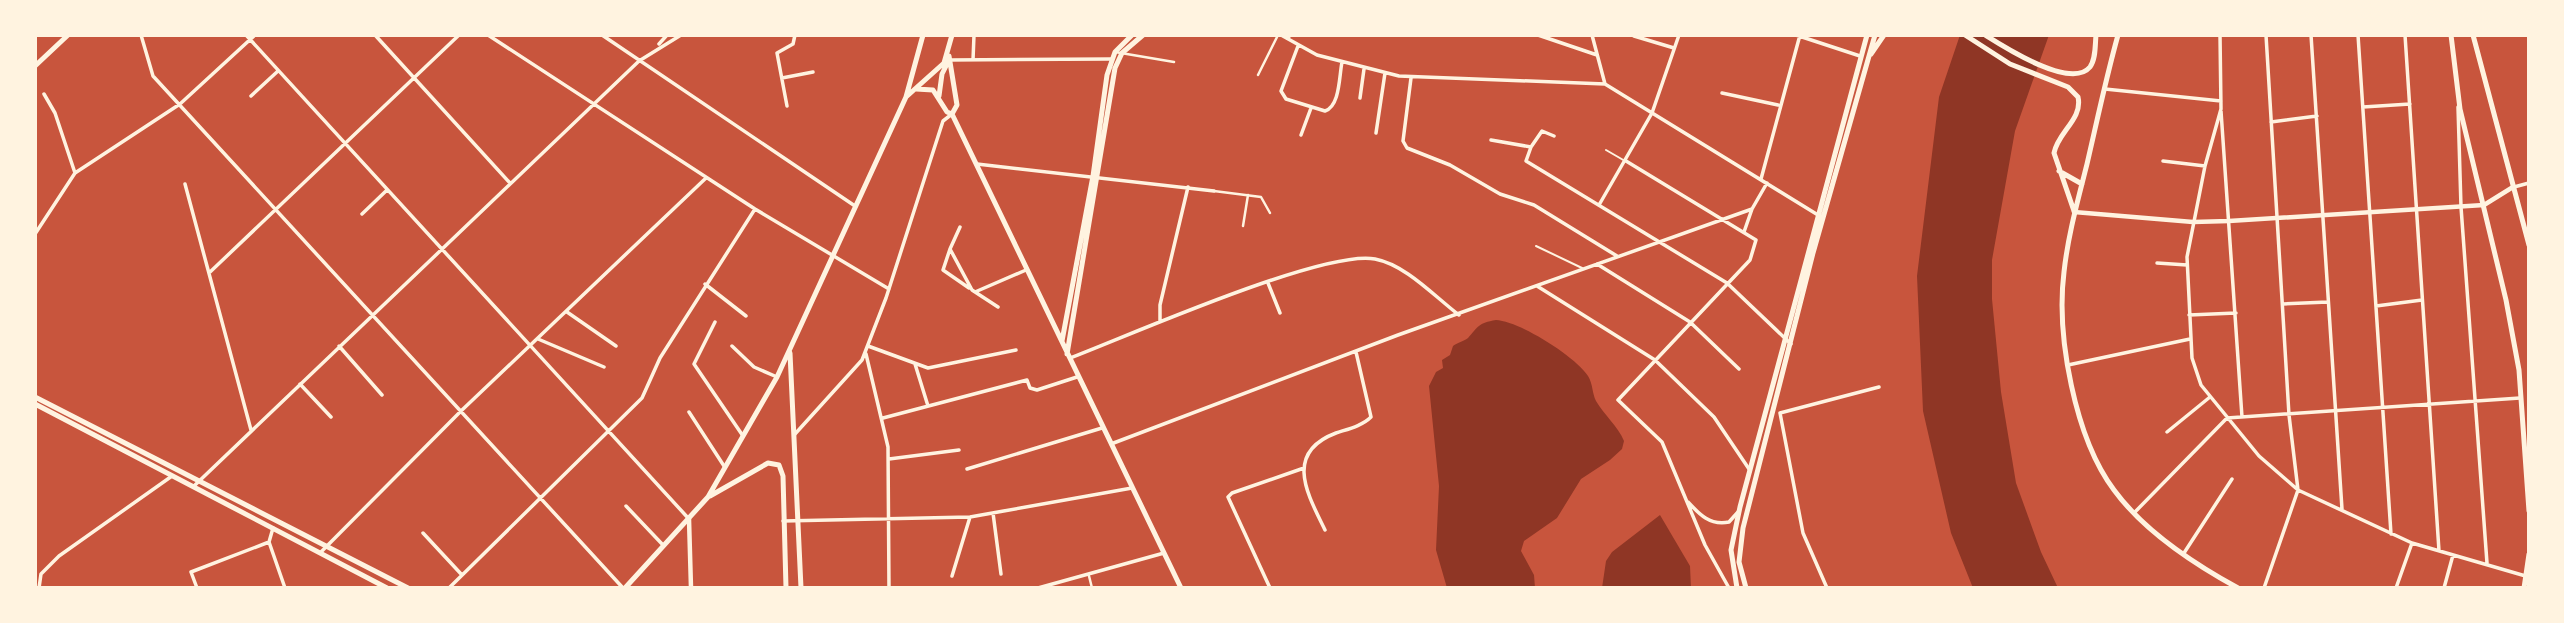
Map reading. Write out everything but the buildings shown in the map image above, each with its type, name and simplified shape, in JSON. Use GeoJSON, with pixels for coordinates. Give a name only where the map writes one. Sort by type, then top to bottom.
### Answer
{"type":"FeatureCollection","features":[{"type":"Feature","properties":{"kind":"main road"},"geometry":{"type":"LineString","coordinates":[[35,66],[68,35]]}},
{"type":"Feature","properties":{"kind":"main road"},"geometry":{"type":"LineString","coordinates":[[624,588],[708,497],[744,439],[777,377],[906,97],[923,35]]}},
{"type":"Feature","properties":{"kind":"main road"},"geometry":{"type":"LineString","coordinates":[[951,35],[949,58],[957,105],[952,114]]}},
{"type":"Feature","properties":{"kind":"main road"},"geometry":{"type":"LineString","coordinates":[[1068,356],[1117,56],[1132,35]]}},
{"type":"Feature","properties":{"kind":"main road"},"geometry":{"type":"LineString","coordinates":[[1117,56],[1143,35]]}},
{"type":"Feature","properties":{"kind":"main road"},"geometry":{"type":"LineString","coordinates":[[1746,588],[1739,562],[1741,539],[1777,413],[1820,217],[1867,35]]}},
{"type":"Feature","properties":{"kind":"main road"},"geometry":{"type":"LineString","coordinates":[[1737,588],[1731,555],[1749,469],[1784,338],[1875,35]]}},
{"type":"Feature","properties":{"kind":"main road"},"geometry":{"type":"LineString","coordinates":[[1863,73],[1884,35]]}},
{"type":"Feature","properties":{"kind":"main road"},"geometry":{"type":"LineString","coordinates":[[1965,35],[2010,64],[2062,84],[2075,92],[2080,103],[2077,114],[2055,148],[2059,171],[2074,212]]}},
{"type":"Feature","properties":{"kind":"main road"},"geometry":{"type":"LineString","coordinates":[[1985,35],[2026,59],[2065,73],[2080,73],[2089,68],[2093,61],[2096,35]]}},
{"type":"Feature","properties":{"kind":"main road"},"geometry":{"type":"LineString","coordinates":[[2118,35],[2074,212],[2064,275],[2068,365],[2072,391],[2088,446],[2114,490],[2134,513],[2184,553],[2238,588]]}},
{"type":"Feature","properties":{"kind":"main road"},"geometry":{"type":"LineString","coordinates":[[2451,35],[2457,97],[2510,319],[2522,398],[2529,511]]}},
{"type":"Feature","properties":{"kind":"main road"},"geometry":{"type":"LineString","coordinates":[[2473,35],[2529,244]]}},
{"type":"Feature","properties":{"kind":"main road"},"geometry":{"type":"LineString","coordinates":[[906,97],[949,58]]}},
{"type":"Feature","properties":{"kind":"main road"},"geometry":{"type":"LineString","coordinates":[[949,58],[942,74],[939,96],[944,109],[952,114],[1181,588]]}},
{"type":"Feature","properties":{"kind":"main road"},"geometry":{"type":"LineString","coordinates":[[916,89],[929,88],[939,96]]}},
{"type":"Feature","properties":{"kind":"main road"},"geometry":{"type":"LineString","coordinates":[[2059,171],[2082,184]]}},
{"type":"Feature","properties":{"kind":"main road"},"geometry":{"type":"LineString","coordinates":[[1062,342],[1096,176]]}},
{"type":"Feature","properties":{"kind":"main road"},"geometry":{"type":"LineString","coordinates":[[789,350],[801,588]]}},
{"type":"Feature","properties":{"kind":"main road"},"geometry":{"type":"LineString","coordinates":[[35,397],[197,483],[408,588]]}},
{"type":"Feature","properties":{"kind":"main road"},"geometry":{"type":"LineString","coordinates":[[35,404],[174,475],[197,483],[320,554],[387,588]]}},
{"type":"Feature","properties":{"kind":"main road"},"geometry":{"type":"LineString","coordinates":[[708,497],[774,463],[783,476],[786,588]]}},
{"type":"Feature","properties":{"kind":"main road"},"geometry":{"type":"LineString","coordinates":[[2524,588],[2529,554]]}},
{"type":"Feature","properties":{"kind":"street"},"geometry":{"type":"LineString","coordinates":[[141,35],[152,74],[624,588]]}},
{"type":"Feature","properties":{"kind":"street"},"geometry":{"type":"LineString","coordinates":[[246,35],[689,519],[691,588]]}},
{"type":"Feature","properties":{"kind":"street"},"geometry":{"type":"LineString","coordinates":[[35,234],[75,173],[180,104],[256,35]]}},
{"type":"Feature","properties":{"kind":"street"},"geometry":{"type":"LineString","coordinates":[[375,35],[510,183]]}},
{"type":"Feature","properties":{"kind":"street"},"geometry":{"type":"LineString","coordinates":[[209,273],[278,211],[459,35]]}},
{"type":"Feature","properties":{"kind":"street"},"geometry":{"type":"LineString","coordinates":[[488,35],[706,178],[833,258],[889,289]]}},
{"type":"Feature","properties":{"kind":"street"},"geometry":{"type":"LineString","coordinates":[[601,35],[856,206]]}},
{"type":"Feature","properties":{"kind":"street"},"geometry":{"type":"LineString","coordinates":[[197,483],[667,35]]}},
{"type":"Feature","properties":{"kind":"street"},"geometry":{"type":"LineString","coordinates":[[655,48],[681,35]]}},
{"type":"Feature","properties":{"kind":"street"},"geometry":{"type":"LineString","coordinates":[[787,106],[777,53],[793,44],[795,35]]}},
{"type":"Feature","properties":{"kind":"street"},"geometry":{"type":"LineString","coordinates":[[973,60],[974,35]]}},
{"type":"Feature","properties":{"kind":"street"},"geometry":{"type":"LineString","coordinates":[[1258,75],[1279,35],[1298,46],[1342,62],[1411,78],[1605,84],[1820,217]]}},
{"type":"Feature","properties":{"kind":"street"},"geometry":{"type":"LineString","coordinates":[[1538,35],[1597,55]]}},
{"type":"Feature","properties":{"kind":"street"},"geometry":{"type":"LineString","coordinates":[[1592,35],[1605,84]]}},
{"type":"Feature","properties":{"kind":"street"},"geometry":{"type":"LineString","coordinates":[[1599,205],[1652,113],[1679,35]]}},
{"type":"Feature","properties":{"kind":"street"},"geometry":{"type":"LineString","coordinates":[[1761,179],[1799,35],[1863,56]]}},
{"type":"Feature","properties":{"kind":"street"},"geometry":{"type":"LineString","coordinates":[[2220,35],[2221,109],[2242,418]]}},
{"type":"Feature","properties":{"kind":"street"},"geometry":{"type":"LineString","coordinates":[[2264,588],[2298,490],[2289,415],[2266,35]]}},
{"type":"Feature","properties":{"kind":"street"},"geometry":{"type":"LineString","coordinates":[[2311,35],[2342,509]]}},
{"type":"Feature","properties":{"kind":"street"},"geometry":{"type":"LineString","coordinates":[[2358,35],[2391,534]]}},
{"type":"Feature","properties":{"kind":"street"},"geometry":{"type":"LineString","coordinates":[[2406,35],[2415,209],[2439,551]]}},
{"type":"Feature","properties":{"kind":"street"},"geometry":{"type":"LineString","coordinates":[[1634,36],[1674,48]]}},
{"type":"Feature","properties":{"kind":"street"},"geometry":{"type":"LineString","coordinates":[[1298,46],[1281,92],[1286,99],[1325,111],[1332,107],[1342,62]]}},
{"type":"Feature","properties":{"kind":"street"},"geometry":{"type":"LineString","coordinates":[[949,58],[973,60],[1117,56],[1174,62]]}},
{"type":"Feature","properties":{"kind":"street"},"geometry":{"type":"LineString","coordinates":[[1360,98],[1364,68]]}},
{"type":"Feature","properties":{"kind":"street"},"geometry":{"type":"LineString","coordinates":[[251,96],[278,71]]}},
{"type":"Feature","properties":{"kind":"street"},"geometry":{"type":"LineString","coordinates":[[782,78],[813,72]]}},
{"type":"Feature","properties":{"kind":"street"},"geometry":{"type":"LineString","coordinates":[[1376,133],[1385,73]]}},
{"type":"Feature","properties":{"kind":"street"},"geometry":{"type":"LineString","coordinates":[[1411,78],[1404,141],[1407,148],[1450,165],[1500,194],[1542,209],[1618,256]]}},
{"type":"Feature","properties":{"kind":"street"},"geometry":{"type":"LineString","coordinates":[[2105,89],[2221,101]]}},
{"type":"Feature","properties":{"kind":"street"},"geometry":{"type":"LineString","coordinates":[[1722,93],[1779,105]]}},
{"type":"Feature","properties":{"kind":"street"},"geometry":{"type":"LineString","coordinates":[[44,94],[55,113],[75,173]]}},
{"type":"Feature","properties":{"kind":"street"},"geometry":{"type":"LineString","coordinates":[[2457,97],[2461,207],[2487,563]]}},
{"type":"Feature","properties":{"kind":"street"},"geometry":{"type":"LineString","coordinates":[[2363,107],[2410,104]]}},
{"type":"Feature","properties":{"kind":"street"},"geometry":{"type":"LineString","coordinates":[[1301,135],[1312,107]]}},
{"type":"Feature","properties":{"kind":"street"},"geometry":{"type":"LineString","coordinates":[[2221,109],[2205,166],[2187,265],[2194,367],[2210,397],[2270,468],[2298,490],[2412,543],[2528,575]]}},
{"type":"Feature","properties":{"kind":"street"},"geometry":{"type":"LineString","coordinates":[[795,434],[855,370],[866,352],[943,121],[952,114]]}},
{"type":"Feature","properties":{"kind":"street"},"geometry":{"type":"LineString","coordinates":[[2271,122],[2317,116]]}},
{"type":"Feature","properties":{"kind":"street"},"geometry":{"type":"LineString","coordinates":[[1554,136],[1542,131],[1526,160],[1727,284],[1791,344]]}},
{"type":"Feature","properties":{"kind":"street"},"geometry":{"type":"LineString","coordinates":[[1492,140],[1531,147]]}},
{"type":"Feature","properties":{"kind":"street"},"geometry":{"type":"LineString","coordinates":[[1626,161],[1756,239],[1755,251],[1727,284],[1618,401],[1661,439],[1705,545],[1730,588]]}},
{"type":"Feature","properties":{"kind":"street"},"geometry":{"type":"LineString","coordinates":[[2163,162],[2205,166]]}},
{"type":"Feature","properties":{"kind":"street"},"geometry":{"type":"LineString","coordinates":[[975,163],[1248,195],[1263,198],[1270,213]]}},
{"type":"Feature","properties":{"kind":"street"},"geometry":{"type":"LineString","coordinates":[[320,554],[461,411],[706,178]]}},
{"type":"Feature","properties":{"kind":"street"},"geometry":{"type":"LineString","coordinates":[[1744,232],[1752,209],[1767,183]]}},
{"type":"Feature","properties":{"kind":"street"},"geometry":{"type":"LineString","coordinates":[[2074,212],[2193,222],[2461,207],[2484,205],[2513,187],[2529,183]]}},
{"type":"Feature","properties":{"kind":"street"},"geometry":{"type":"LineString","coordinates":[[185,184],[251,430]]}},
{"type":"Feature","properties":{"kind":"street"},"geometry":{"type":"LineString","coordinates":[[1161,323],[1160,305],[1188,187]]}},
{"type":"Feature","properties":{"kind":"street"},"geometry":{"type":"LineString","coordinates":[[362,214],[387,190]]}},
{"type":"Feature","properties":{"kind":"street"},"geometry":{"type":"LineString","coordinates":[[1243,226],[1248,195]]}},
{"type":"Feature","properties":{"kind":"street"},"geometry":{"type":"LineString","coordinates":[[449,588],[645,393],[660,358],[755,209]]}},
{"type":"Feature","properties":{"kind":"street"},"geometry":{"type":"LineString","coordinates":[[1110,444],[1752,209]]}},
{"type":"Feature","properties":{"kind":"street"},"geometry":{"type":"LineString","coordinates":[[960,227],[943,270],[998,307]]}},
{"type":"Feature","properties":{"kind":"street"},"geometry":{"type":"LineString","coordinates":[[950,249],[974,291]]}},
{"type":"Feature","properties":{"kind":"street"},"geometry":{"type":"LineString","coordinates":[[1068,356],[1338,260],[1371,258],[1396,267],[1459,315]]}},
{"type":"Feature","properties":{"kind":"street"},"geometry":{"type":"LineString","coordinates":[[2157,263],[2187,265]]}},
{"type":"Feature","properties":{"kind":"street"},"geometry":{"type":"LineString","coordinates":[[1597,264],[1690,322],[1739,369]]}},
{"type":"Feature","properties":{"kind":"street"},"geometry":{"type":"LineString","coordinates":[[974,291],[1026,270]]}},
{"type":"Feature","properties":{"kind":"street"},"geometry":{"type":"LineString","coordinates":[[1268,283],[1280,313]]}},
{"type":"Feature","properties":{"kind":"street"},"geometry":{"type":"LineString","coordinates":[[705,284],[746,316]]}},
{"type":"Feature","properties":{"kind":"street"},"geometry":{"type":"LineString","coordinates":[[1537,286],[1655,360],[1714,417],[1749,469]]}},
{"type":"Feature","properties":{"kind":"street"},"geometry":{"type":"LineString","coordinates":[[2376,306],[2422,300]]}},
{"type":"Feature","properties":{"kind":"street"},"geometry":{"type":"LineString","coordinates":[[2283,304],[2329,302]]}},
{"type":"Feature","properties":{"kind":"street"},"geometry":{"type":"LineString","coordinates":[[567,312],[616,346]]}},
{"type":"Feature","properties":{"kind":"street"},"geometry":{"type":"LineString","coordinates":[[2189,315],[2236,313]]}},
{"type":"Feature","properties":{"kind":"street"},"geometry":{"type":"LineString","coordinates":[[715,322],[694,364],[744,439]]}},
{"type":"Feature","properties":{"kind":"street"},"geometry":{"type":"LineString","coordinates":[[538,339],[604,367]]}},
{"type":"Feature","properties":{"kind":"street"},"geometry":{"type":"LineString","coordinates":[[2068,365],[2190,339]]}},
{"type":"Feature","properties":{"kind":"street"},"geometry":{"type":"LineString","coordinates":[[339,346],[382,394]]}},
{"type":"Feature","properties":{"kind":"street"},"geometry":{"type":"LineString","coordinates":[[732,346],[754,368],[777,377]]}},
{"type":"Feature","properties":{"kind":"street"},"geometry":{"type":"LineString","coordinates":[[868,346],[933,368],[1016,350]]}},
{"type":"Feature","properties":{"kind":"street"},"geometry":{"type":"LineString","coordinates":[[866,352],[883,418],[889,459],[889,588]]}},
{"type":"Feature","properties":{"kind":"street"},"geometry":{"type":"LineString","coordinates":[[1325,530],[1304,484],[1304,468],[1310,453],[1322,440],[1364,423],[1370,417],[1356,352]]}},
{"type":"Feature","properties":{"kind":"street"},"geometry":{"type":"LineString","coordinates":[[915,364],[928,407]]}},
{"type":"Feature","properties":{"kind":"street"},"geometry":{"type":"LineString","coordinates":[[883,418],[1027,380],[1030,388],[1037,390],[1077,377]]}},
{"type":"Feature","properties":{"kind":"street"},"geometry":{"type":"LineString","coordinates":[[300,384],[331,417]]}},
{"type":"Feature","properties":{"kind":"street"},"geometry":{"type":"LineString","coordinates":[[1763,417],[1879,387]]}},
{"type":"Feature","properties":{"kind":"street"},"geometry":{"type":"LineString","coordinates":[[2167,432],[2210,397]]}},
{"type":"Feature","properties":{"kind":"street"},"geometry":{"type":"LineString","coordinates":[[2134,513],[2227,418],[2522,398]]}},
{"type":"Feature","properties":{"kind":"street"},"geometry":{"type":"LineString","coordinates":[[689,412],[726,468]]}},
{"type":"Feature","properties":{"kind":"street"},"geometry":{"type":"LineString","coordinates":[[1777,413],[1803,533],[1828,588]]}},
{"type":"Feature","properties":{"kind":"street"},"geometry":{"type":"LineString","coordinates":[[967,469],[1102,428]]}},
{"type":"Feature","properties":{"kind":"street"},"geometry":{"type":"LineString","coordinates":[[889,459],[959,450]]}},
{"type":"Feature","properties":{"kind":"street"},"geometry":{"type":"LineString","coordinates":[[1270,588],[1229,501],[1232,493],[1304,468]]}},
{"type":"Feature","properties":{"kind":"street"},"geometry":{"type":"LineString","coordinates":[[39,588],[41,574],[59,556],[174,475]]}},
{"type":"Feature","properties":{"kind":"street"},"geometry":{"type":"LineString","coordinates":[[2184,553],[2232,480]]}},
{"type":"Feature","properties":{"kind":"street"},"geometry":{"type":"LineString","coordinates":[[783,521],[970,517],[1132,488]]}},
{"type":"Feature","properties":{"kind":"street"},"geometry":{"type":"LineString","coordinates":[[1686,500],[1703,517],[1716,523],[1732,520],[1740,507]]}},
{"type":"Feature","properties":{"kind":"street"},"geometry":{"type":"LineString","coordinates":[[626,506],[664,546]]}},
{"type":"Feature","properties":{"kind":"street"},"geometry":{"type":"LineString","coordinates":[[993,513],[1001,574]]}},
{"type":"Feature","properties":{"kind":"street"},"geometry":{"type":"LineString","coordinates":[[952,576],[970,517]]}},
{"type":"Feature","properties":{"kind":"street"},"geometry":{"type":"LineString","coordinates":[[273,528],[269,542],[285,588]]}},
{"type":"Feature","properties":{"kind":"street"},"geometry":{"type":"LineString","coordinates":[[424,533],[463,575]]}},
{"type":"Feature","properties":{"kind":"street"},"geometry":{"type":"LineString","coordinates":[[197,588],[191,572],[269,542]]}},
{"type":"Feature","properties":{"kind":"street"},"geometry":{"type":"LineString","coordinates":[[2396,588],[2412,543]]}},
{"type":"Feature","properties":{"kind":"street"},"geometry":{"type":"LineString","coordinates":[[1038,588],[1164,553]]}},
{"type":"Feature","properties":{"kind":"street"},"geometry":{"type":"LineString","coordinates":[[2444,588],[2453,555]]}},
{"type":"Feature","properties":{"kind":"street"},"geometry":{"type":"LineString","coordinates":[[1089,576],[1092,588]]}},
{"type":"Feature","properties":{"kind":"lane"},"geometry":{"type":"LineString","coordinates":[[1286,39],[1292,35]]}},
{"type":"Feature","properties":{"kind":"lane"},"geometry":{"type":"LineString","coordinates":[[1606,150],[1626,161]]}},
{"type":"Feature","properties":{"kind":"lane"},"geometry":{"type":"LineString","coordinates":[[1536,246],[1584,269]]}},
{"type":"Feature","properties":{"kind":"shaded area"},"geometry":{"type":"Polygon","coordinates":[[[1960,35],[2049,35],[2015,131],[1992,260],[1992,299],[2001,392],[2016,483],[2041,552],[2058,588],[1973,588],[1951,533],[1923,411],[1917,276],[1939,97],[1960,35]]]}},
{"type":"Feature","properties":{"kind":"shaded area"},"geometry":{"type":"Polygon","coordinates":[[[1496,320],[1532,333],[1581,368],[1590,379],[1596,401],[1624,441],[1622,449],[1610,460],[1581,479],[1557,518],[1524,541],[1521,551],[1534,575],[1535,588],[1447,588],[1436,550],[1439,486],[1429,386],[1436,372],[1443,368],[1442,360],[1450,355],[1453,346],[1467,339],[1482,324],[1496,320]]]}},
{"type":"Feature","properties":{"kind":"shaded area"},"geometry":{"type":"Polygon","coordinates":[[[1660,515],[1690,566],[1691,588],[1602,588],[1606,561],[1612,552],[1660,515]]]}}]}
